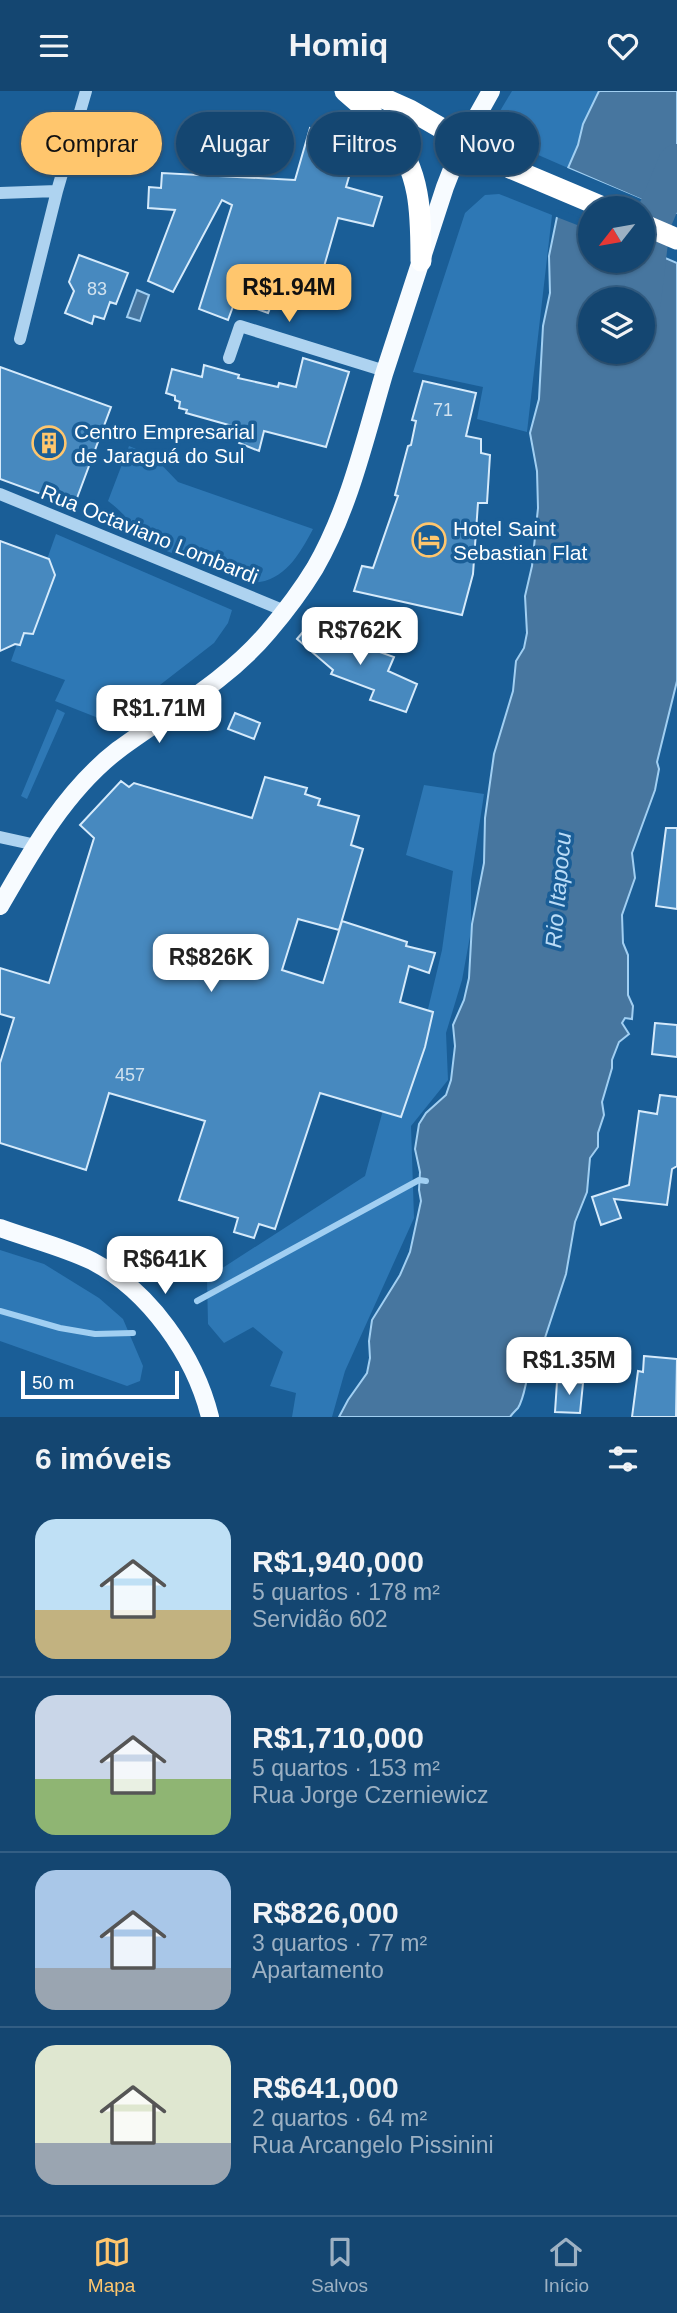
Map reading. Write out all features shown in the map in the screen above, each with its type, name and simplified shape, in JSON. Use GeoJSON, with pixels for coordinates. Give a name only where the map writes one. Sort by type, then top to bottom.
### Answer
{"type":"FeatureCollection","features":[{"type":"Feature","properties":{"kind":"highway"},"geometry":{"type":"LineString","coordinates":[[345,91],[388,132],[402,150],[413,174],[421,215],[421,261]]}},
{"type":"Feature","properties":{"kind":"highway"},"geometry":{"type":"LineString","coordinates":[[367,91],[435,125]]}},
{"type":"Feature","properties":{"kind":"highway"},"geometry":{"type":"LineString","coordinates":[[527,175],[578,197]]}},
{"type":"Feature","properties":{"kind":"highway"},"geometry":{"type":"LineString","coordinates":[[655,230],[677,239]]}},
{"type":"Feature","properties":{"kind":"main road"},"geometry":{"type":"LineString","coordinates":[[479,112],[491,91]]}},
{"type":"Feature","properties":{"kind":"main road"},"geometry":{"type":"LineString","coordinates":[[0,906],[36,845],[68,799],[117,751],[245,656],[267,634],[315,567],[331,535],[354,474],[385,371],[451,175]]}},
{"type":"Feature","properties":{"kind":"main road"},"geometry":{"type":"LineString","coordinates":[[0,1229],[90,1260],[129,1287],[168,1331],[191,1368],[210,1417]]}},
{"type":"Feature","properties":{"kind":"street"},"geometry":{"type":"LineString","coordinates":[[20,339],[57,191],[86,91]]}},
{"type":"Feature","properties":{"kind":"street"},"geometry":{"type":"LineString","coordinates":[[0,193],[57,191]]}},
{"type":"Feature","properties":{"kind":"street"},"geometry":{"type":"LineString","coordinates":[[229,358],[240,326],[385,371]]}},
{"type":"Feature","properties":{"kind":"street","name":"Rua Octaviano Lombardi"},"geometry":{"type":"LineString","coordinates":[[0,494],[285,611]]}},
{"type":"Feature","properties":{"kind":"street"},"geometry":{"type":"LineString","coordinates":[[0,837],[36,845]]}},
{"type":"Feature","properties":{"kind":"shaded area"},"geometry":{"type":"Polygon","coordinates":[[[512,91],[599,91],[583,124],[568,168],[539,155],[539,112],[500,111],[512,91]]]}},
{"type":"Feature","properties":{"kind":"shaded area"},"geometry":{"type":"Polygon","coordinates":[[[499,194],[552,215],[527,432],[477,419],[483,387],[413,372],[465,213],[485,195],[499,194]]]}},
{"type":"Feature","properties":{"kind":"shaded area"},"geometry":{"type":"Polygon","coordinates":[[[129,446],[153,456],[178,482],[313,529],[295,559],[280,574],[260,582],[247,583],[139,540],[127,518],[108,501],[129,446]]]}},
{"type":"Feature","properties":{"kind":"shaded area"},"geometry":{"type":"Polygon","coordinates":[[[56,534],[232,610],[228,623],[214,643],[111,723],[55,701],[65,680],[11,661],[56,534]]]}},
{"type":"Feature","properties":{"kind":"shaded area"},"geometry":{"type":"Polygon","coordinates":[[[57,709],[65,713],[27,799],[21,796],[57,709]]]}},
{"type":"Feature","properties":{"kind":"shaded area"},"geometry":{"type":"Polygon","coordinates":[[[424,785],[484,794],[471,880],[471,931],[462,980],[446,1033],[448,1080],[411,1126],[414,1218],[345,1371],[332,1417],[292,1417],[296,1393],[270,1386],[283,1352],[253,1327],[224,1343],[208,1324],[207,1278],[365,1176],[383,1110],[415,1064],[442,950],[453,871],[406,855],[424,785]]]}},
{"type":"Feature","properties":{"kind":"shaded area"},"geometry":{"type":"Polygon","coordinates":[[[0,1250],[44,1264],[99,1298],[123,1319],[143,1366],[140,1381],[127,1386],[0,1341],[0,1250]]]}},
{"type":"Feature","properties":{"kind":"water"},"geometry":{"type":"Polygon","coordinates":[[[599,91],[677,91],[677,215],[655,206],[655,196],[633,196],[568,168],[583,124],[599,91]]]}},
{"type":"Feature","properties":{"kind":"water"},"geometry":{"type":"Polygon","coordinates":[[[558,212],[578,221],[578,273],[655,273],[655,254],[677,263],[677,681],[657,762],[659,769],[655,790],[632,853],[635,878],[622,915],[623,943],[628,955],[628,995],[633,1006],[632,1019],[625,1018],[622,1023],[629,1034],[619,1042],[612,1060],[602,1102],[604,1115],[598,1133],[598,1147],[590,1158],[587,1192],[575,1222],[566,1274],[540,1353],[531,1365],[518,1408],[510,1417],[339,1417],[367,1373],[372,1320],[400,1275],[410,1252],[421,1201],[420,1172],[415,1149],[419,1124],[426,1113],[446,1095],[451,1080],[455,1046],[453,1025],[464,1000],[469,978],[472,924],[484,863],[485,818],[494,754],[513,691],[516,661],[524,648],[527,633],[525,596],[532,566],[538,508],[537,471],[530,433],[539,399],[543,326],[550,293],[549,256],[558,212]]]}},
{"type":"Feature","properties":{"kind":"water"},"geometry":{"type":"Polygon","coordinates":[[[137,290],[149,295],[140,321],[127,317],[137,290]]]}},
{"type":"Feature","properties":{"kind":"pier"},"geometry":{"type":"Polygon","coordinates":[[[565,167],[634,196],[626,196],[567,171],[565,167]]]}},
{"type":"Feature","properties":{"kind":"pier"},"geometry":{"type":"Polygon","coordinates":[[[655,205],[677,214],[677,218],[655,209],[655,205]]]}},
{"type":"Feature","properties":{"kind":"pier"},"geometry":{"type":"Polygon","coordinates":[[[559,209],[578,217],[578,225],[554,216],[555,210],[559,209]]]}},
{"type":"Feature","properties":{"kind":"building"},"geometry":{"type":"Polygon","coordinates":[[[308,135],[308,175],[349,175],[346,187],[382,197],[373,226],[338,218],[317,291],[304,287],[302,294],[279,287],[268,313],[235,301],[228,320],[199,309],[232,205],[222,200],[173,292],[148,281],[175,210],[148,208],[149,187],[161,188],[162,173],[295,180],[308,135]]]}},
{"type":"Feature","properties":{"kind":"building"},"geometry":{"type":"Polygon","coordinates":[[[79,255],[128,273],[116,304],[110,302],[104,319],[94,316],[92,324],[65,313],[74,291],[69,282],[79,255]]]}},
{"type":"Feature","properties":{"kind":"building"},"geometry":{"type":"Polygon","coordinates":[[[303,358],[349,372],[326,447],[264,431],[259,451],[239,443],[243,429],[186,413],[187,410],[179,408],[180,402],[175,400],[175,396],[166,393],[172,369],[202,377],[204,365],[239,375],[238,378],[278,387],[279,383],[296,387],[303,358]]]}},
{"type":"Feature","properties":{"kind":"building","name":"Centro Empresarial de Jaraguá do Sul"},"geometry":{"type":"Polygon","coordinates":[[[0,367],[111,407],[74,506],[0,479],[0,367]]]}},
{"type":"Feature","properties":{"kind":"building","name":"Hotel Saint Sebastian Flat"},"geometry":{"type":"Polygon","coordinates":[[[423,381],[476,393],[466,436],[481,439],[481,453],[490,455],[487,503],[478,503],[473,574],[462,615],[354,591],[362,566],[373,568],[398,496],[395,495],[408,446],[411,445],[416,421],[412,420],[423,381]]]}},
{"type":"Feature","properties":{"kind":"building"},"geometry":{"type":"Polygon","coordinates":[[[0,541],[49,559],[55,575],[33,634],[24,633],[20,645],[15,644],[0,651],[0,541]]]}},
{"type":"Feature","properties":{"kind":"building"},"geometry":{"type":"Polygon","coordinates":[[[313,620],[329,634],[394,657],[388,671],[417,684],[406,712],[370,700],[374,690],[331,674],[333,670],[297,639],[313,620]]]}},
{"type":"Feature","properties":{"kind":"building"},"geometry":{"type":"Polygon","coordinates":[[[235,713],[260,723],[254,739],[228,729],[235,713]]]}},
{"type":"Feature","properties":{"kind":"building"},"geometry":{"type":"Polygon","coordinates":[[[265,777],[307,788],[305,794],[320,799],[318,805],[359,816],[351,845],[363,849],[339,930],[298,919],[282,970],[323,983],[342,921],[407,942],[406,946],[435,953],[429,973],[409,966],[400,1002],[433,1012],[425,1047],[401,1117],[320,1093],[275,1229],[259,1224],[254,1238],[234,1232],[238,1218],[179,1200],[205,1121],[109,1093],[86,1170],[0,1143],[0,1063],[14,1018],[0,1014],[0,968],[49,983],[94,838],[80,825],[121,781],[129,787],[134,783],[252,818],[265,777]]]}},
{"type":"Feature","properties":{"kind":"building"},"geometry":{"type":"Polygon","coordinates":[[[666,828],[677,828],[677,909],[656,906],[666,828]]]}},
{"type":"Feature","properties":{"kind":"building"},"geometry":{"type":"Polygon","coordinates":[[[655,1023],[677,1025],[677,1057],[652,1054],[655,1023]]]}},
{"type":"Feature","properties":{"kind":"building"},"geometry":{"type":"Polygon","coordinates":[[[660,1095],[677,1097],[677,1166],[672,1169],[667,1205],[614,1199],[621,1218],[601,1225],[592,1197],[629,1185],[639,1111],[657,1114],[660,1095]]]}},
{"type":"Feature","properties":{"kind":"building"},"geometry":{"type":"Polygon","coordinates":[[[644,1356],[677,1359],[676,1417],[632,1417],[638,1371],[643,1372],[644,1356]]]}},
{"type":"Feature","properties":{"kind":"building"},"geometry":{"type":"Polygon","coordinates":[[[557,1382],[583,1383],[580,1413],[555,1412],[557,1382]]]}},
{"type":"Feature","properties":{"kind":"waterway","name":"Rio Itapocu"},"geometry":{"type":"LineString","coordinates":[[644,287],[651,225],[677,163]]}},
{"type":"Feature","properties":{"kind":"waterway"},"geometry":{"type":"LineString","coordinates":[[197,1301],[419,1180],[426,1181]]}},
{"type":"Feature","properties":{"kind":"waterway"},"geometry":{"type":"LineString","coordinates":[[0,1311],[60,1328],[95,1334],[133,1333]]}},
{"type":"Feature","properties":{"kind":"place","name":"Centro Empresarial de Jaraguá do Sul"},"geometry":{"type":"Point","coordinates":[49,443]}},
{"type":"Feature","properties":{"kind":"place","name":"Hotel Saint Sebastian Flat"},"geometry":{"type":"Point","coordinates":[429,540]}}]}
